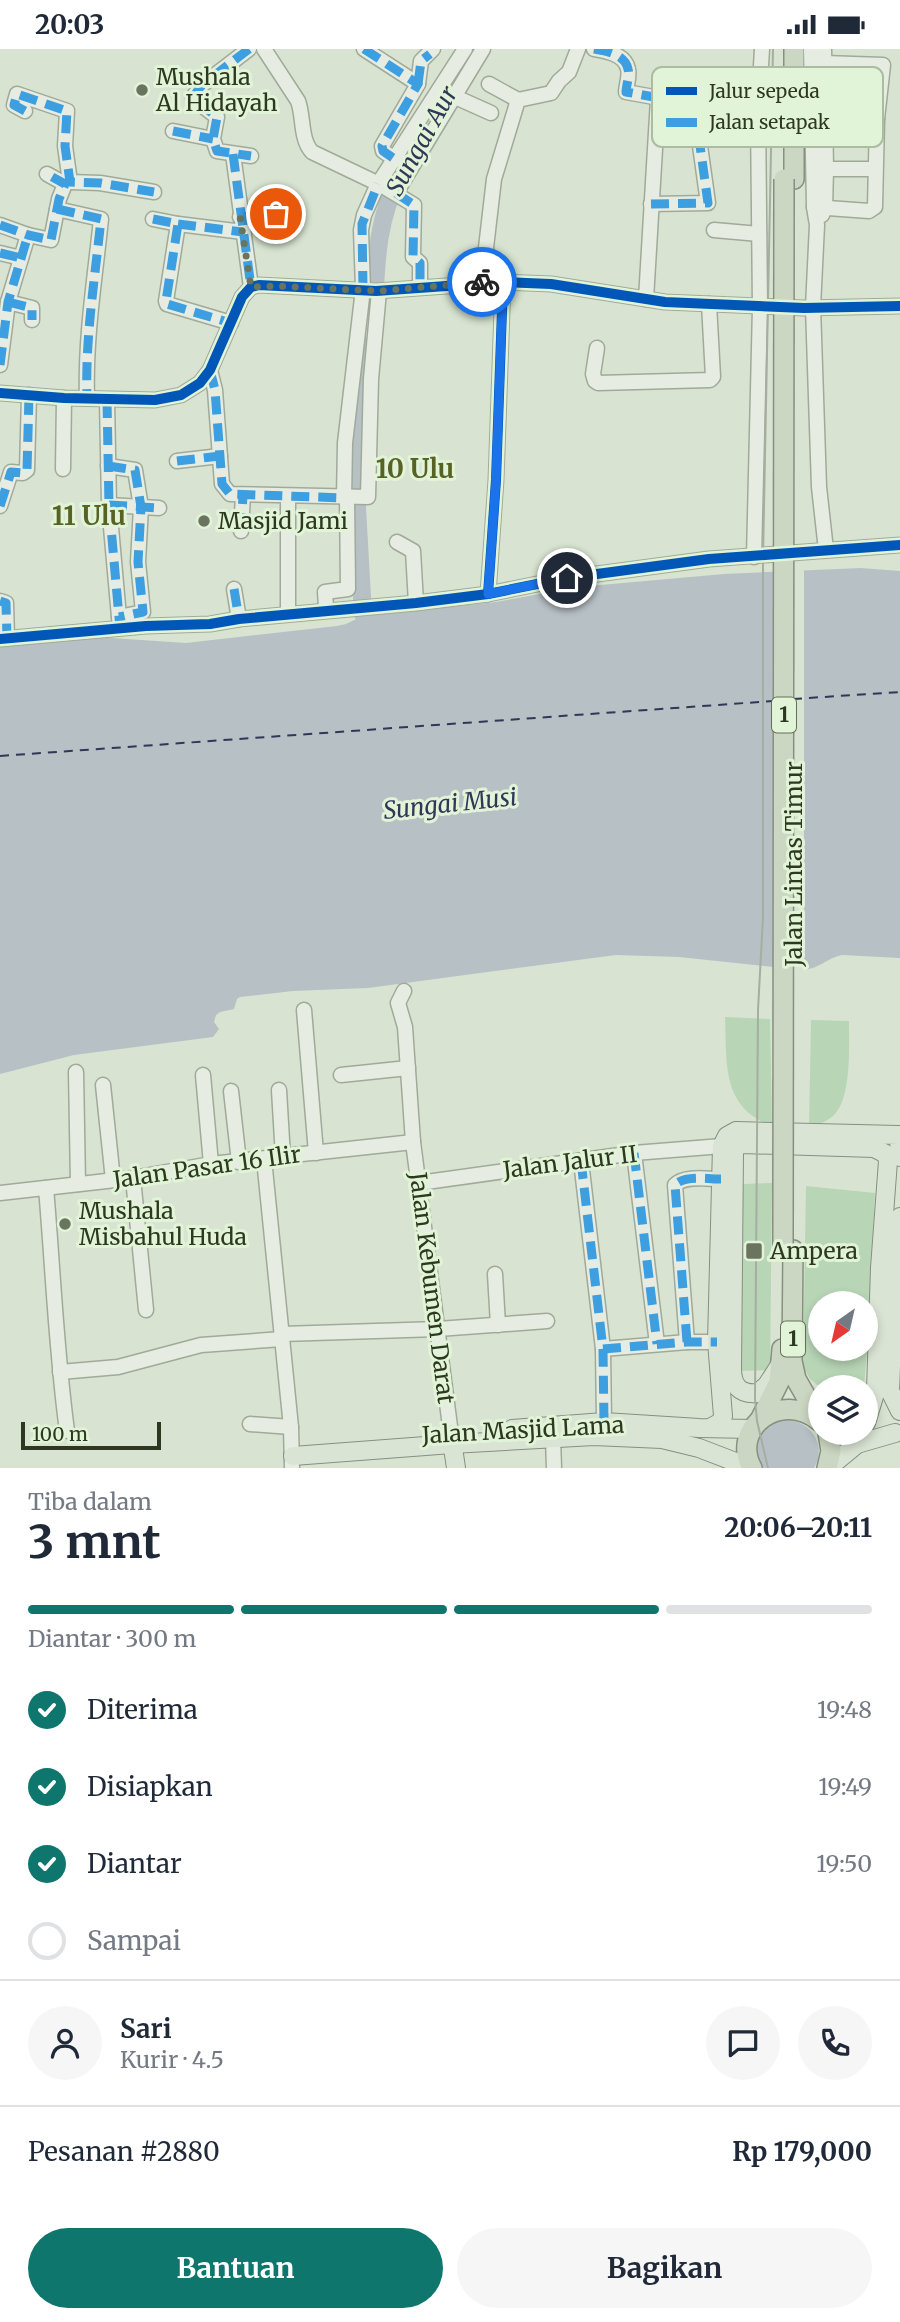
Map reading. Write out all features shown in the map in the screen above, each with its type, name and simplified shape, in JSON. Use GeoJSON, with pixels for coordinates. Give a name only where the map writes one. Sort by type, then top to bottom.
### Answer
{"type":"FeatureCollection","features":[{"type":"Feature","properties":{"kind":"highway","name":"Jalan Lintas Timur"},"geometry":{"type":"LineString","coordinates":[[783,49],[784,67]]}},
{"type":"Feature","properties":{"kind":"highway","name":"Jalan Lintas Timur"},"geometry":{"type":"LineString","coordinates":[[793,67],[794,49]]}},
{"type":"Feature","properties":{"kind":"highway","name":"Jalan Lintas Timur"},"geometry":{"type":"LineString","coordinates":[[788,147],[789,179]]}},
{"type":"Feature","properties":{"kind":"highway","name":"Jalan Lintas Timur"},"geometry":{"type":"LineString","coordinates":[[790,147],[788,1250],[792,1361],[796,1379],[808,1400]]}},
{"type":"Feature","properties":{"kind":"highway","name":"Jalan Lintas Timur"},"geometry":{"type":"LineString","coordinates":[[757,1424],[779,1383],[788,1250]]}},
{"type":"Feature","properties":{"kind":"highway"},"geometry":{"type":"LineString","coordinates":[[757,1424],[779,1409],[790,1408],[808,1413]]}},
{"type":"Feature","properties":{"kind":"highway","name":"1"},"geometry":{"type":"LineString","coordinates":[[751,1468],[748,1448],[757,1424]]}},
{"type":"Feature","properties":{"kind":"highway"},"geometry":{"type":"LineString","coordinates":[[827,1468],[831,1451],[829,1445]]}},
{"type":"Feature","properties":{"kind":"main road"},"geometry":{"type":"LineString","coordinates":[[782,1360],[758,1394],[748,1394],[727,1383],[717,1342],[722,1146],[727,1136],[736,1131],[899,1135],[900,1157]]}},
{"type":"Feature","properties":{"kind":"main road"},"geometry":{"type":"LineString","coordinates":[[710,1428],[723,1419],[727,1383],[732,1368],[734,1152],[742,1144],[874,1148],[886,1154],[890,1391],[900,1411]]}},
{"type":"Feature","properties":{"kind":"main road"},"geometry":{"type":"LineString","coordinates":[[877,1375],[887,1268],[900,1217]]}},
{"type":"Feature","properties":{"kind":"main road","name":"Jalan Masjid Lama"},"geometry":{"type":"LineString","coordinates":[[292,1449],[452,1439],[604,1422],[683,1435],[710,1428],[757,1424]]}},
{"type":"Feature","properties":{"kind":"main road"},"geometry":{"type":"LineString","coordinates":[[878,1431],[897,1433]]}},
{"type":"Feature","properties":{"kind":"main road"},"geometry":{"type":"LineString","coordinates":[[827,1468],[857,1444],[897,1433]]}},
{"type":"Feature","properties":{"kind":"main road"},"geometry":{"type":"LineString","coordinates":[[456,1468],[452,1439],[553,1439],[594,1436],[662,1439],[683,1435],[699,1448],[751,1468]]}},
{"type":"Feature","properties":{"kind":"street"},"geometry":{"type":"LineString","coordinates":[[264,49],[298,101],[308,147],[318,156],[380,184],[414,205],[413,257],[420,263],[421,286]]}},
{"type":"Feature","properties":{"kind":"street"},"geometry":{"type":"LineString","coordinates":[[365,49],[418,84]]}},
{"type":"Feature","properties":{"kind":"street"},"geometry":{"type":"LineString","coordinates":[[210,370],[215,390],[222,484],[225,491],[243,495],[351,498],[369,495],[360,395],[371,290],[362,224],[380,184],[465,49]]}},
{"type":"Feature","properties":{"kind":"street"},"geometry":{"type":"LineString","coordinates":[[396,193],[483,49]]}},
{"type":"Feature","properties":{"kind":"street"},"geometry":{"type":"LineString","coordinates":[[489,84],[518,100],[551,93],[569,72],[578,49]]}},
{"type":"Feature","properties":{"kind":"street"},"geometry":{"type":"LineString","coordinates":[[594,49],[617,55],[626,65],[626,92],[652,98]]}},
{"type":"Feature","properties":{"kind":"street"},"geometry":{"type":"LineString","coordinates":[[761,67],[762,49]]}},
{"type":"Feature","properties":{"kind":"street"},"geometry":{"type":"LineString","coordinates":[[811,49],[812,67]]}},
{"type":"Feature","properties":{"kind":"street"},"geometry":{"type":"LineString","coordinates":[[247,51],[194,94],[195,100],[217,117],[213,139],[217,151],[251,156]]}},
{"type":"Feature","properties":{"kind":"street"},"geometry":{"type":"LineString","coordinates":[[396,160],[383,151],[382,146],[418,84],[421,61],[428,51]]}},
{"type":"Feature","properties":{"kind":"street"},"geometry":{"type":"LineString","coordinates":[[824,56],[883,67]]}},
{"type":"Feature","properties":{"kind":"street"},"geometry":{"type":"LineString","coordinates":[[0,225],[51,240],[57,209],[67,183],[67,111],[17,94],[13,105],[25,111]]}},
{"type":"Feature","properties":{"kind":"street"},"geometry":{"type":"LineString","coordinates":[[453,96],[491,113]]}},
{"type":"Feature","properties":{"kind":"street"},"geometry":{"type":"LineString","coordinates":[[482,282],[494,179],[518,100]]}},
{"type":"Feature","properties":{"kind":"street"},"geometry":{"type":"LineString","coordinates":[[173,131],[213,139]]}},
{"type":"Feature","properties":{"kind":"street"},"geometry":{"type":"LineString","coordinates":[[646,299],[655,147]]}},
{"type":"Feature","properties":{"kind":"street"},"geometry":{"type":"LineString","coordinates":[[651,204],[708,203],[700,147]]}},
{"type":"Feature","properties":{"kind":"street"},"geometry":{"type":"LineString","coordinates":[[754,557],[760,307],[758,147]]}},
{"type":"Feature","properties":{"kind":"street"},"geometry":{"type":"LineString","coordinates":[[817,147],[820,207]]}},
{"type":"Feature","properties":{"kind":"street"},"geometry":{"type":"LineString","coordinates":[[826,147],[826,169],[817,225],[813,307],[819,487],[827,550]]}},
{"type":"Feature","properties":{"kind":"street"},"geometry":{"type":"LineString","coordinates":[[820,207],[873,210],[876,147]]}},
{"type":"Feature","properties":{"kind":"street"},"geometry":{"type":"LineString","coordinates":[[233,154],[251,287]]}},
{"type":"Feature","properties":{"kind":"street"},"geometry":{"type":"LineString","coordinates":[[826,169],[876,169]]}},
{"type":"Feature","properties":{"kind":"street"},"geometry":{"type":"LineString","coordinates":[[47,174],[67,183],[100,183],[154,192]]}},
{"type":"Feature","properties":{"kind":"street"},"geometry":{"type":"LineString","coordinates":[[57,209],[101,219],[92,285],[93,303],[86,373],[87,398]]}},
{"type":"Feature","properties":{"kind":"street"},"geometry":{"type":"LineString","coordinates":[[153,219],[178,224],[242,225],[288,210]]}},
{"type":"Feature","properties":{"kind":"street"},"geometry":{"type":"LineString","coordinates":[[178,224],[166,301],[171,306],[232,323]]}},
{"type":"Feature","properties":{"kind":"street"},"geometry":{"type":"LineString","coordinates":[[714,230],[759,234]]}},
{"type":"Feature","properties":{"kind":"street"},"geometry":{"type":"LineString","coordinates":[[0,365],[5,304],[28,235]]}},
{"type":"Feature","properties":{"kind":"street"},"geometry":{"type":"LineString","coordinates":[[0,253],[21,258]]}},
{"type":"Feature","properties":{"kind":"street"},"geometry":{"type":"LineString","coordinates":[[488,594],[496,480],[503,282]]}},
{"type":"Feature","properties":{"kind":"street"},"geometry":{"type":"LineString","coordinates":[[0,393],[107,400],[155,400],[181,395],[200,383],[210,370],[242,297],[251,287],[371,290],[503,282],[551,284],[646,299],[709,304],[760,307],[899,307]]}},
{"type":"Feature","properties":{"kind":"street"},"geometry":{"type":"LineString","coordinates":[[326,607],[325,592],[348,589],[351,498],[345,443],[360,395],[371,290]]}},
{"type":"Feature","properties":{"kind":"street"},"geometry":{"type":"LineString","coordinates":[[5,304],[32,308],[32,320]]}},
{"type":"Feature","properties":{"kind":"street"},"geometry":{"type":"LineString","coordinates":[[597,348],[593,373],[598,383],[710,380],[713,377],[709,304]]}},
{"type":"Feature","properties":{"kind":"street"},"geometry":{"type":"LineString","coordinates":[[0,506],[11,472],[23,473],[27,470],[29,395]]}},
{"type":"Feature","properties":{"kind":"street"},"geometry":{"type":"LineString","coordinates":[[63,469],[64,398]]}},
{"type":"Feature","properties":{"kind":"street"},"geometry":{"type":"LineString","coordinates":[[107,400],[109,505],[120,622]]}},
{"type":"Feature","properties":{"kind":"street"},"geometry":{"type":"LineString","coordinates":[[177,461],[220,456]]}},
{"type":"Feature","properties":{"kind":"street"},"geometry":{"type":"LineString","coordinates":[[108,466],[135,470],[138,562],[143,610],[120,622]]}},
{"type":"Feature","properties":{"kind":"street"},"geometry":{"type":"LineString","coordinates":[[241,531],[243,495]]}},
{"type":"Feature","properties":{"kind":"street"},"geometry":{"type":"LineString","coordinates":[[288,496],[288,611]]}},
{"type":"Feature","properties":{"kind":"street"},"geometry":{"type":"LineString","coordinates":[[109,505],[159,508]]}},
{"type":"Feature","properties":{"kind":"street"},"geometry":{"type":"LineString","coordinates":[[397,542],[413,551],[416,603]]}},
{"type":"Feature","properties":{"kind":"street"},"geometry":{"type":"LineString","coordinates":[[0,601],[5,601],[7,606],[4,638],[120,622],[210,624],[416,603],[488,594],[567,578],[709,559],[900,545]]}},
{"type":"Feature","properties":{"kind":"street"},"geometry":{"type":"LineString","coordinates":[[234,589],[239,619]]}},
{"type":"Feature","properties":{"kind":"street","name":"Jalan Kebumen Darat"},"geometry":{"type":"LineString","coordinates":[[404,991],[398,1003],[405,1027],[413,1142],[452,1439]]}},
{"type":"Feature","properties":{"kind":"street"},"geometry":{"type":"LineString","coordinates":[[304,1010],[316,1153]]}},
{"type":"Feature","properties":{"kind":"street"},"geometry":{"type":"LineString","coordinates":[[341,1075],[408,1068]]}},
{"type":"Feature","properties":{"kind":"street"},"geometry":{"type":"LineString","coordinates":[[76,1072],[78,1184]]}},
{"type":"Feature","properties":{"kind":"street"},"geometry":{"type":"LineString","coordinates":[[203,1075],[211,1164]]}},
{"type":"Feature","properties":{"kind":"street"},"geometry":{"type":"LineString","coordinates":[[103,1085],[113,1180]]}},
{"type":"Feature","properties":{"kind":"street"},"geometry":{"type":"LineString","coordinates":[[279,1090],[283,1157]]}},
{"type":"Feature","properties":{"kind":"street"},"geometry":{"type":"LineString","coordinates":[[231,1091],[239,1162]]}},
{"type":"Feature","properties":{"kind":"street","name":"Jalan Pasar 16 Ilir"},"geometry":{"type":"LineString","coordinates":[[0,1193],[133,1178],[211,1164],[413,1142]]}},
{"type":"Feature","properties":{"kind":"street","name":"Jalan Jalur II"},"geometry":{"type":"LineString","coordinates":[[419,1183],[634,1153],[722,1146]]}},
{"type":"Feature","properties":{"kind":"street"},"geometry":{"type":"LineString","coordinates":[[634,1153],[657,1344]]}},
{"type":"Feature","properties":{"kind":"street"},"geometry":{"type":"LineString","coordinates":[[264,1159],[292,1449]]}},
{"type":"Feature","properties":{"kind":"street"},"geometry":{"type":"LineString","coordinates":[[581,1161],[603,1349],[604,1422]]}},
{"type":"Feature","properties":{"kind":"street"},"geometry":{"type":"LineString","coordinates":[[133,1178],[146,1310]]}},
{"type":"Feature","properties":{"kind":"street"},"geometry":{"type":"LineString","coordinates":[[687,1342],[675,1185],[688,1179],[721,1179]]}},
{"type":"Feature","properties":{"kind":"street"},"geometry":{"type":"LineString","coordinates":[[46,1188],[67,1431]]}},
{"type":"Feature","properties":{"kind":"street"},"geometry":{"type":"LineString","coordinates":[[495,1274],[498,1325]]}},
{"type":"Feature","properties":{"kind":"street"},"geometry":{"type":"LineString","coordinates":[[60,1372],[118,1367],[201,1345],[282,1336],[547,1321]]}},
{"type":"Feature","properties":{"kind":"street"},"geometry":{"type":"LineString","coordinates":[[603,1349],[717,1342]]}},
{"type":"Feature","properties":{"kind":"street"},"geometry":{"type":"LineString","coordinates":[[250,1424],[292,1449]]}},
{"type":"Feature","properties":{"kind":"street"},"geometry":{"type":"LineString","coordinates":[[553,1439],[554,1468]]}},
{"type":"Feature","properties":{"kind":"green space"},"geometry":{"type":"Polygon","coordinates":[[[725,1017],[770,1019],[772,1126],[755,1118],[735,1095],[727,1067],[725,1017]]]}},
{"type":"Feature","properties":{"kind":"green space"},"geometry":{"type":"Polygon","coordinates":[[[811,1020],[849,1021],[849,1057],[844,1098],[839,1108],[833,1116],[809,1129],[811,1020]]]}},
{"type":"Feature","properties":{"kind":"green space"},"geometry":{"type":"Polygon","coordinates":[[[772,1183],[770,1370],[739,1371],[742,1184],[772,1183]]]}},
{"type":"Feature","properties":{"kind":"green space"},"geometry":{"type":"Polygon","coordinates":[[[806,1186],[875,1193],[870,1291],[808,1291],[808,1361],[866,1361],[865,1375],[808,1375],[803,1366],[806,1186]]]}},
{"type":"Feature","properties":{"kind":"water","name":"Sungai Musi"},"geometry":{"type":"Polygon","coordinates":[[[861,568],[900,571],[900,958],[842,955],[801,970],[679,957],[616,955],[368,988],[293,991],[240,997],[234,1009],[216,1015],[214,1022],[219,1029],[213,1037],[74,1055],[0,1074],[0,646],[97,637],[186,643],[337,626],[371,612],[496,602],[578,587],[724,574],[861,568]]]}},
{"type":"Feature","properties":{"kind":"water"},"geometry":{"type":"Polygon","coordinates":[[[777,1421],[795,1421],[808,1428],[808,1445],[818,1445],[818,1459],[814,1468],[760,1468],[756,1459],[756,1443],[764,1430],[777,1421]]]}},
{"type":"Feature","properties":{"kind":"pier"},"geometry":{"type":"Polygon","coordinates":[[[804,567],[804,974],[801,974],[773,971],[773,568],[804,567]]]}},
{"type":"Feature","properties":{"kind":"waterway","name":"Sungai Aur"},"geometry":{"type":"LineString","coordinates":[[374,308],[382,225],[399,179]]}},
{"type":"Feature","properties":{"kind":"waterway","name":"Sungai Aur"},"geometry":{"type":"LineString","coordinates":[[363,614],[355,472],[356,419],[369,346]]}},
{"type":"Feature","properties":{"kind":"ferry route"},"geometry":{"type":"LineString","coordinates":[[793,699],[900,692]]}},
{"type":"Feature","properties":{"kind":"ferry route"},"geometry":{"type":"LineString","coordinates":[[0,756],[773,701]]}},
{"type":"Feature","properties":{"kind":"tram line"},"geometry":{"type":"LineString","coordinates":[[773,49],[773,67]]}},
{"type":"Feature","properties":{"kind":"tram line"},"geometry":{"type":"LineString","coordinates":[[768,1468],[757,1421],[755,1399],[758,1010],[763,917],[763,558],[771,147]]}},
{"type":"Feature","properties":{"kind":"marked path"},"geometry":{"type":"LineString","coordinates":[[249,49],[202,85],[193,97],[217,117],[213,139],[217,151],[251,156]]}},
{"type":"Feature","properties":{"kind":"marked path"},"geometry":{"type":"LineString","coordinates":[[364,49],[418,84],[382,146],[383,151],[396,160]]}},
{"type":"Feature","properties":{"kind":"marked path"},"geometry":{"type":"LineString","coordinates":[[594,49],[614,54],[626,64],[629,75],[626,92],[652,97]]}},
{"type":"Feature","properties":{"kind":"marked path"},"geometry":{"type":"LineString","coordinates":[[418,84],[421,61],[430,54]]}},
{"type":"Feature","properties":{"kind":"marked path"},"geometry":{"type":"LineString","coordinates":[[25,111],[14,105],[17,94],[67,111],[65,146],[70,182],[100,183],[154,192]]}},
{"type":"Feature","properties":{"kind":"marked path"},"geometry":{"type":"LineString","coordinates":[[173,131],[213,139]]}},
{"type":"Feature","properties":{"kind":"marked path"},"geometry":{"type":"LineString","coordinates":[[651,204],[708,203],[700,147]]}},
{"type":"Feature","properties":{"kind":"marked path"},"geometry":{"type":"LineString","coordinates":[[233,154],[251,287]]}},
{"type":"Feature","properties":{"kind":"marked path"},"geometry":{"type":"LineString","coordinates":[[0,225],[51,240],[59,199],[65,184],[47,174]]}},
{"type":"Feature","properties":{"kind":"marked path"},"geometry":{"type":"LineString","coordinates":[[363,289],[362,224],[378,184]]}},
{"type":"Feature","properties":{"kind":"marked path"},"geometry":{"type":"LineString","coordinates":[[396,193],[414,205],[413,257],[420,263],[420,287]]}},
{"type":"Feature","properties":{"kind":"marked path"},"geometry":{"type":"LineString","coordinates":[[57,209],[101,219],[89,331],[87,398]]}},
{"type":"Feature","properties":{"kind":"marked path"},"geometry":{"type":"LineString","coordinates":[[240,217],[276,214],[288,210]]}},
{"type":"Feature","properties":{"kind":"marked path"},"geometry":{"type":"LineString","coordinates":[[153,219],[178,224],[167,304],[231,323]]}},
{"type":"Feature","properties":{"kind":"marked path"},"geometry":{"type":"LineString","coordinates":[[178,224],[243,232]]}},
{"type":"Feature","properties":{"kind":"marked path"},"geometry":{"type":"LineString","coordinates":[[0,365],[8,302],[28,235]]}},
{"type":"Feature","properties":{"kind":"marked path"},"geometry":{"type":"LineString","coordinates":[[0,253],[21,258]]}},
{"type":"Feature","properties":{"kind":"marked path"},"geometry":{"type":"LineString","coordinates":[[8,302],[32,308],[32,320]]}},
{"type":"Feature","properties":{"kind":"marked path"},"geometry":{"type":"LineString","coordinates":[[210,370],[215,390],[222,484],[230,494],[344,498]]}},
{"type":"Feature","properties":{"kind":"marked path"},"geometry":{"type":"LineString","coordinates":[[0,506],[11,472],[23,473],[27,470],[29,395]]}},
{"type":"Feature","properties":{"kind":"marked path"},"geometry":{"type":"LineString","coordinates":[[107,400],[109,505],[120,628]]}},
{"type":"Feature","properties":{"kind":"marked path"},"geometry":{"type":"LineString","coordinates":[[177,461],[220,456]]}},
{"type":"Feature","properties":{"kind":"marked path"},"geometry":{"type":"LineString","coordinates":[[108,466],[135,470],[141,507],[138,562],[143,612],[119,617]]}},
{"type":"Feature","properties":{"kind":"marked path"},"geometry":{"type":"LineString","coordinates":[[241,531],[243,495]]}},
{"type":"Feature","properties":{"kind":"marked path"},"geometry":{"type":"LineString","coordinates":[[109,505],[159,508]]}},
{"type":"Feature","properties":{"kind":"marked path"},"geometry":{"type":"LineString","coordinates":[[234,589],[239,619]]}},
{"type":"Feature","properties":{"kind":"marked path"},"geometry":{"type":"LineString","coordinates":[[0,601],[6,603],[7,638]]}},
{"type":"Feature","properties":{"kind":"marked path"},"geometry":{"type":"LineString","coordinates":[[634,1153],[657,1344]]}},
{"type":"Feature","properties":{"kind":"marked path"},"geometry":{"type":"LineString","coordinates":[[581,1161],[603,1349],[604,1422]]}},
{"type":"Feature","properties":{"kind":"marked path"},"geometry":{"type":"LineString","coordinates":[[687,1342],[675,1185],[690,1179],[721,1179]]}},
{"type":"Feature","properties":{"kind":"marked path"},"geometry":{"type":"LineString","coordinates":[[603,1349],[717,1342]]}},
{"type":"Feature","properties":{"kind":"cycle path"},"geometry":{"type":"LineString","coordinates":[[503,282],[496,480],[488,594],[567,578],[709,559],[900,545]]}},
{"type":"Feature","properties":{"kind":"cycle path"},"geometry":{"type":"LineString","coordinates":[[0,393],[64,398],[155,400],[181,395],[200,383],[210,370],[242,297],[251,287],[259,285],[376,291],[503,282],[551,284],[665,302],[804,308],[900,306]]}},
{"type":"Feature","properties":{"kind":"cycle path"},"geometry":{"type":"LineString","coordinates":[[0,639],[146,626],[210,624],[488,594]]}},
{"type":"Feature","properties":{"kind":"way so far"},"geometry":{"type":"LineString","coordinates":[[276,214],[240,217],[251,287],[259,285],[379,291],[482,282]]}},
{"type":"Feature","properties":{"kind":"place","name":"Mushala Al Hidayah"},"geometry":{"type":"Point","coordinates":[142,90]}},
{"type":"Feature","properties":{"kind":"place","name":"Masjid Jami"},"geometry":{"type":"Point","coordinates":[204,521]}},
{"type":"Feature","properties":{"kind":"place","name":"Mushala Misbahul Huda"},"geometry":{"type":"Point","coordinates":[65,1224]}},
{"type":"Feature","properties":{"kind":"place","name":"Ampera"},"geometry":{"type":"Point","coordinates":[754,1251]}},
{"type":"Feature","properties":{"kind":"district","name":"10 Ulu"},"geometry":{"type":"Point","coordinates":[415,469]}},
{"type":"Feature","properties":{"kind":"district","name":"11 Ulu"},"geometry":{"type":"Point","coordinates":[89,516]}},
{"type":"Feature","properties":{"kind":"route"},"geometry":{"type":"LineString","coordinates":[[482,282],[503,282],[496,480],[488,594],[567,578]]}}]}
